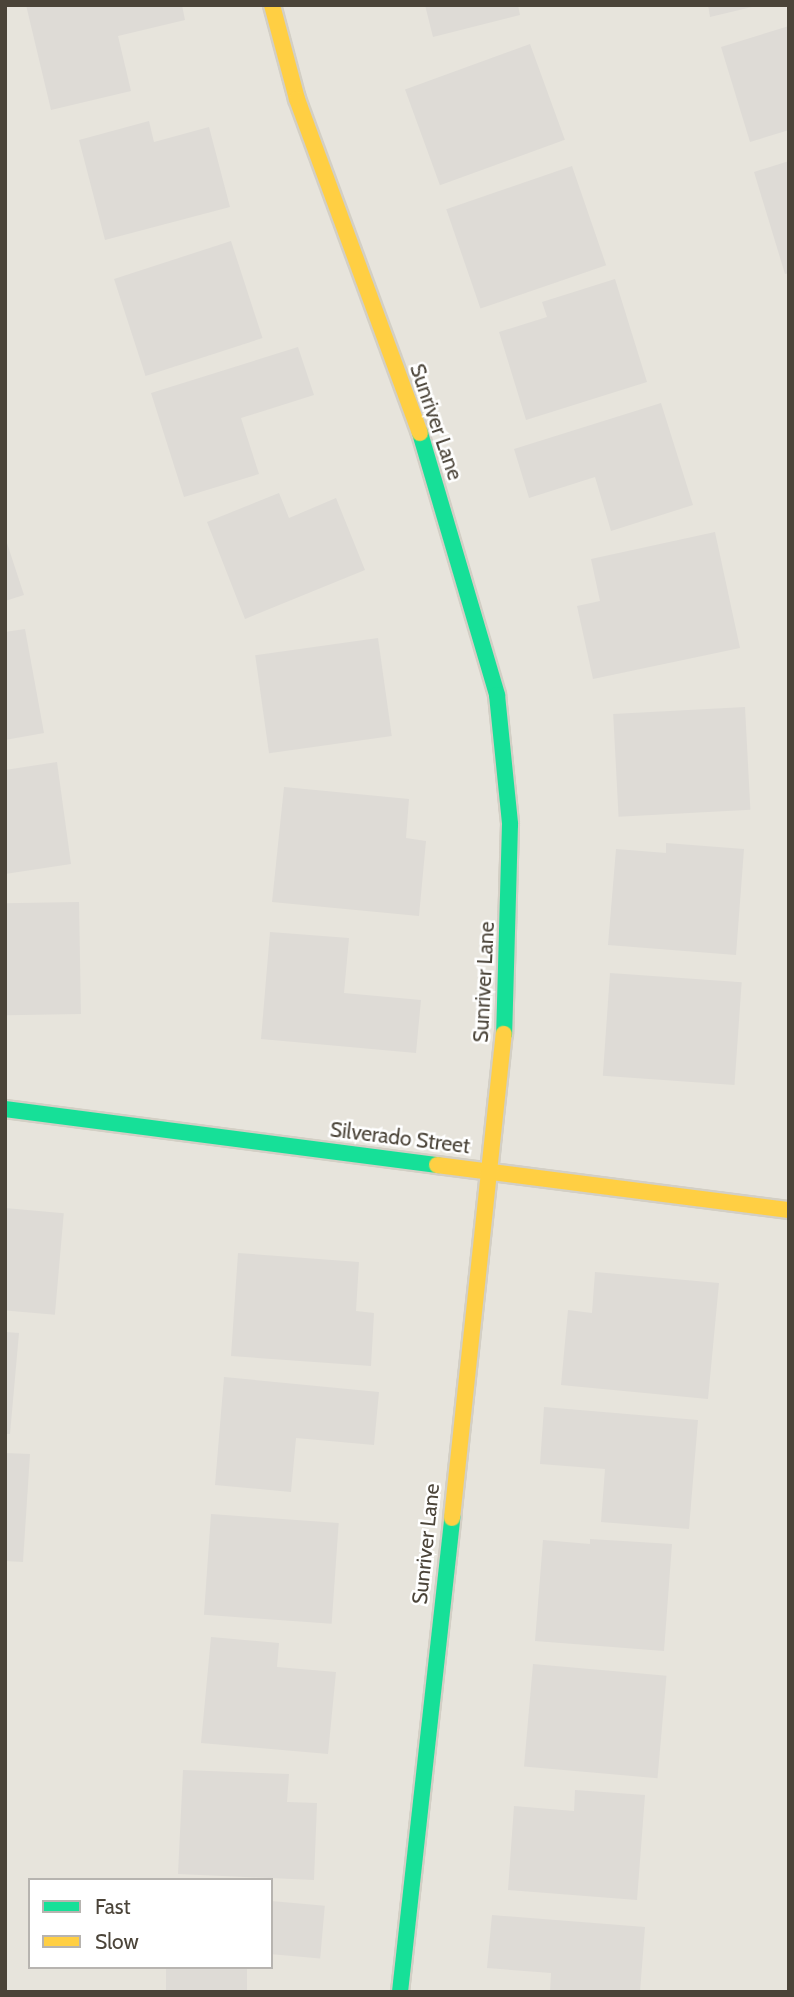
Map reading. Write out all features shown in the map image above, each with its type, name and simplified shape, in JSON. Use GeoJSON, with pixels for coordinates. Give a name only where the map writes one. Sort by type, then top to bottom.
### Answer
{"type":"FeatureCollection","features":[{"type":"Feature","properties":{"kind":"street","name":"Sunriver Lane"},"geometry":{"type":"LineString","coordinates":[[272,5],[297,99],[427,453],[497,695],[510,824],[509,990],[400,1992]]}},
{"type":"Feature","properties":{"kind":"street","name":"Silverado Street"},"geometry":{"type":"LineString","coordinates":[[5,1110],[789,1210]]}},
{"type":"Feature","properties":{"kind":"shaded area"},"geometry":{"type":"Polygon","coordinates":[[[5,5],[789,5],[789,1992],[5,1992],[5,5]]]}},
{"type":"Feature","properties":{"kind":"building"},"geometry":{"type":"Polygon","coordinates":[[[26,5],[182,5],[185,20],[118,36],[131,91],[51,110],[26,5]]]}},
{"type":"Feature","properties":{"kind":"building"},"geometry":{"type":"Polygon","coordinates":[[[425,5],[518,5],[520,15],[433,37],[425,5]]]}},
{"type":"Feature","properties":{"kind":"building"},"geometry":{"type":"Polygon","coordinates":[[[708,5],[756,5],[756,6],[710,17],[708,5]]]}},
{"type":"Feature","properties":{"kind":"building"},"geometry":{"type":"Polygon","coordinates":[[[789,26],[789,130],[750,142],[721,47],[789,26]]]}},
{"type":"Feature","properties":{"kind":"building"},"geometry":{"type":"Polygon","coordinates":[[[530,44],[565,140],[440,185],[405,89],[530,44]]]}},
{"type":"Feature","properties":{"kind":"building"},"geometry":{"type":"Polygon","coordinates":[[[149,121],[154,142],[209,127],[230,207],[105,240],[79,140],[149,121]]]}},
{"type":"Feature","properties":{"kind":"building"},"geometry":{"type":"Polygon","coordinates":[[[789,161],[789,273],[785,274],[754,172],[789,161]]]}},
{"type":"Feature","properties":{"kind":"building"},"geometry":{"type":"Polygon","coordinates":[[[572,166],[606,265],[480,309],[446,209],[572,166]]]}},
{"type":"Feature","properties":{"kind":"building"},"geometry":{"type":"Polygon","coordinates":[[[231,241],[263,338],[146,376],[114,279],[231,241]]]}},
{"type":"Feature","properties":{"kind":"building"},"geometry":{"type":"Polygon","coordinates":[[[615,279],[647,382],[526,420],[499,332],[547,317],[542,302],[615,279]]]}},
{"type":"Feature","properties":{"kind":"building"},"geometry":{"type":"Polygon","coordinates":[[[298,347],[314,395],[241,418],[259,474],[184,497],[151,393],[298,347]]]}},
{"type":"Feature","properties":{"kind":"building"},"geometry":{"type":"Polygon","coordinates":[[[661,403],[693,505],[611,531],[595,477],[529,498],[514,449],[661,403]]]}},
{"type":"Feature","properties":{"kind":"building"},"geometry":{"type":"Polygon","coordinates":[[[279,493],[289,518],[336,498],[365,570],[245,619],[207,522],[279,493]]]}},
{"type":"Feature","properties":{"kind":"building"},"geometry":{"type":"Polygon","coordinates":[[[715,532],[740,648],[593,679],[577,606],[600,601],[591,559],[715,532]]]}},
{"type":"Feature","properties":{"kind":"building"},"geometry":{"type":"Polygon","coordinates":[[[5,537],[24,595],[5,601],[5,537]]]}},
{"type":"Feature","properties":{"kind":"building"},"geometry":{"type":"Polygon","coordinates":[[[25,629],[44,733],[5,740],[5,632],[25,629]]]}},
{"type":"Feature","properties":{"kind":"building"},"geometry":{"type":"Polygon","coordinates":[[[378,638],[392,736],[269,753],[255,655],[378,638]]]}},
{"type":"Feature","properties":{"kind":"building"},"geometry":{"type":"Polygon","coordinates":[[[745,707],[750,810],[619,817],[613,714],[745,707]]]}},
{"type":"Feature","properties":{"kind":"building"},"geometry":{"type":"Polygon","coordinates":[[[57,762],[71,864],[5,874],[5,770],[57,762]]]}},
{"type":"Feature","properties":{"kind":"building"},"geometry":{"type":"Polygon","coordinates":[[[284,787],[409,799],[406,838],[426,841],[419,916],[272,902],[284,787]]]}},
{"type":"Feature","properties":{"kind":"building"},"geometry":{"type":"Polygon","coordinates":[[[666,843],[744,849],[736,955],[608,945],[616,849],[666,853],[666,843]]]}},
{"type":"Feature","properties":{"kind":"building"},"geometry":{"type":"Polygon","coordinates":[[[79,902],[81,1014],[7,1015],[5,903],[79,902]]]}},
{"type":"Feature","properties":{"kind":"building"},"geometry":{"type":"Polygon","coordinates":[[[270,932],[349,938],[344,993],[421,1000],[416,1053],[261,1039],[270,932]]]}},
{"type":"Feature","properties":{"kind":"building"},"geometry":{"type":"Polygon","coordinates":[[[610,973],[742,982],[734,1085],[603,1076],[610,973]]]}},
{"type":"Feature","properties":{"kind":"building"},"geometry":{"type":"Polygon","coordinates":[[[5,1208],[64,1213],[55,1315],[5,1310],[5,1208]]]}},
{"type":"Feature","properties":{"kind":"building"},"geometry":{"type":"Polygon","coordinates":[[[238,1253],[359,1262],[356,1311],[374,1313],[371,1366],[231,1356],[238,1253]]]}},
{"type":"Feature","properties":{"kind":"building"},"geometry":{"type":"Polygon","coordinates":[[[595,1272],[719,1283],[708,1399],[561,1385],[568,1310],[592,1313],[595,1272]]]}},
{"type":"Feature","properties":{"kind":"building"},"geometry":{"type":"Polygon","coordinates":[[[5,1332],[19,1333],[10,1434],[5,1434],[5,1332]]]}},
{"type":"Feature","properties":{"kind":"building"},"geometry":{"type":"Polygon","coordinates":[[[224,1377],[379,1392],[374,1445],[296,1438],[291,1492],[215,1485],[224,1377]]]}},
{"type":"Feature","properties":{"kind":"building"},"geometry":{"type":"Polygon","coordinates":[[[544,1407],[698,1420],[689,1529],[601,1522],[605,1469],[540,1464],[544,1407]]]}},
{"type":"Feature","properties":{"kind":"building"},"geometry":{"type":"Polygon","coordinates":[[[5,1453],[30,1454],[23,1562],[5,1561],[5,1453]]]}},
{"type":"Feature","properties":{"kind":"building"},"geometry":{"type":"Polygon","coordinates":[[[211,1514],[339,1523],[332,1624],[204,1615],[211,1514]]]}},
{"type":"Feature","properties":{"kind":"building"},"geometry":{"type":"Polygon","coordinates":[[[590,1539],[672,1544],[664,1651],[535,1641],[543,1540],[590,1544],[590,1539]]]}},
{"type":"Feature","properties":{"kind":"building"},"geometry":{"type":"Polygon","coordinates":[[[211,1637],[279,1643],[277,1667],[336,1672],[328,1754],[201,1743],[211,1637]]]}},
{"type":"Feature","properties":{"kind":"building"},"geometry":{"type":"Polygon","coordinates":[[[533,1664],[666,1676],[658,1778],[524,1767],[533,1664]]]}},
{"type":"Feature","properties":{"kind":"building"},"geometry":{"type":"Polygon","coordinates":[[[183,1770],[289,1774],[287,1802],[317,1803],[314,1880],[178,1874],[183,1770]]]}},
{"type":"Feature","properties":{"kind":"building"},"geometry":{"type":"Polygon","coordinates":[[[575,1790],[645,1795],[637,1900],[508,1890],[514,1806],[574,1811],[575,1790]]]}},
{"type":"Feature","properties":{"kind":"building"},"geometry":{"type":"Polygon","coordinates":[[[273,1901],[325,1906],[320,1959],[273,1954],[273,1901]]]}},
{"type":"Feature","properties":{"kind":"building"},"geometry":{"type":"Polygon","coordinates":[[[492,1915],[645,1927],[640,1992],[550,1992],[551,1973],[487,1968],[492,1915]]]}},
{"type":"Feature","properties":{"kind":"building"},"geometry":{"type":"Polygon","coordinates":[[[166,1969],[247,1969],[247,1992],[166,1992],[166,1969]]]}},
{"type":"Feature","properties":{"kind":"traffic: fast"},"geometry":{"type":"LineString","coordinates":[[420,433],[497,695],[510,824],[504,1034]]}},
{"type":"Feature","properties":{"kind":"traffic: fast"},"geometry":{"type":"LineString","coordinates":[[5,1109],[437,1165]]}},
{"type":"Feature","properties":{"kind":"traffic: fast"},"geometry":{"type":"LineString","coordinates":[[400,1992],[452,1518]]}},
{"type":"Feature","properties":{"kind":"traffic: slow"},"geometry":{"type":"LineString","coordinates":[[272,5],[297,99],[420,433]]}},
{"type":"Feature","properties":{"kind":"traffic: slow"},"geometry":{"type":"LineString","coordinates":[[452,1518],[504,1034]]}},
{"type":"Feature","properties":{"kind":"traffic: slow"},"geometry":{"type":"LineString","coordinates":[[437,1165],[789,1210]]}}]}
